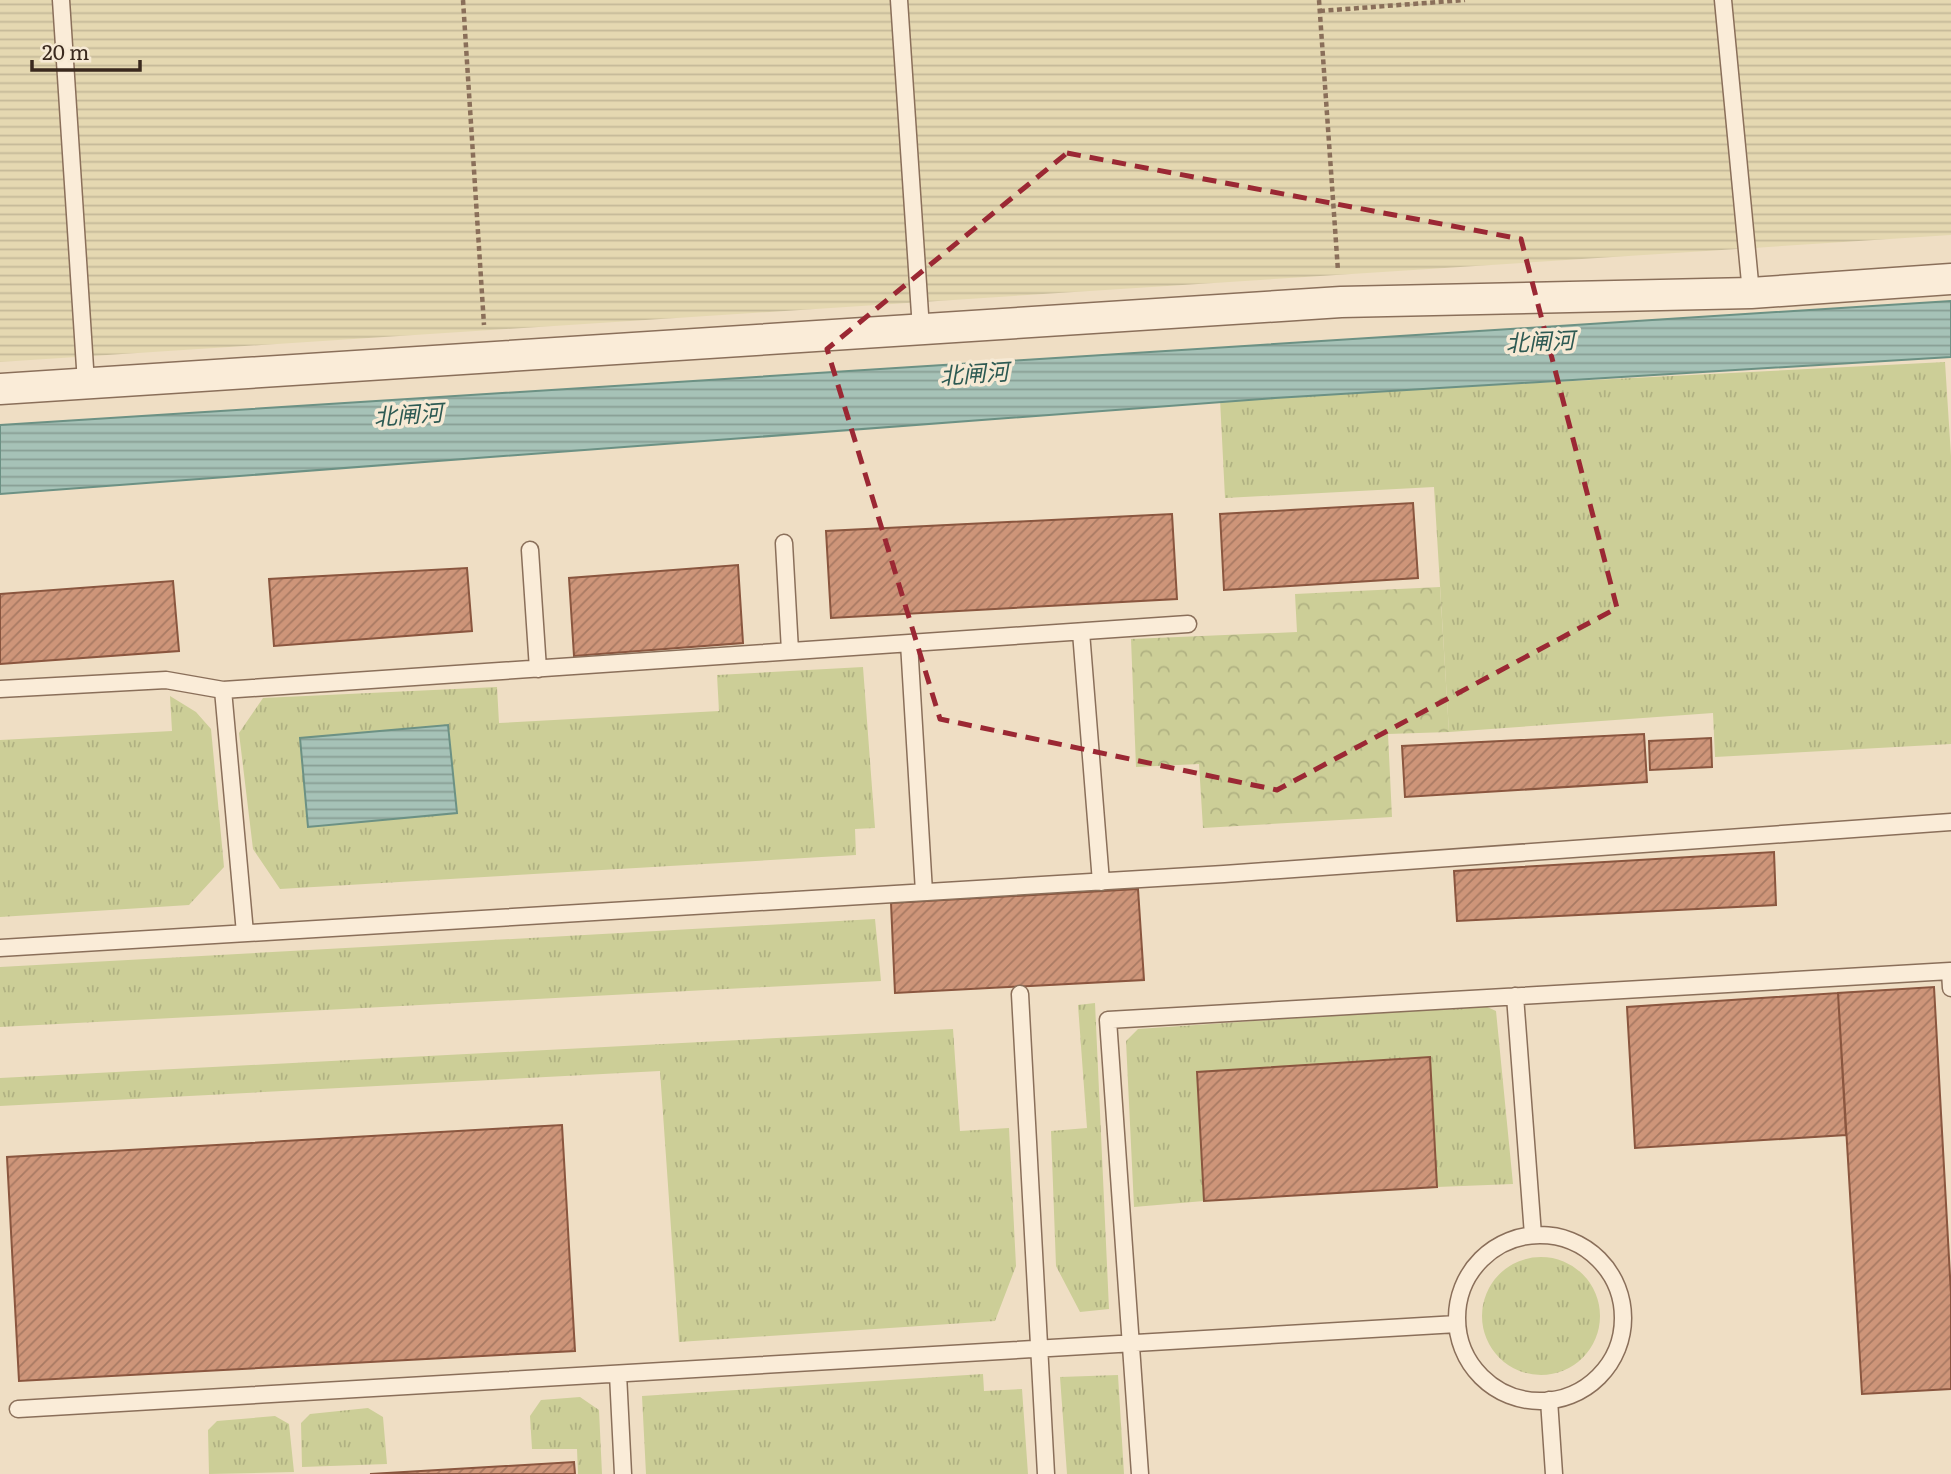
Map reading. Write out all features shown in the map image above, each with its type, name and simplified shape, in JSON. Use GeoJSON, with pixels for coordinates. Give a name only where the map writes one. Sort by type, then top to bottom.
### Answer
{"type":"FeatureCollection","features":[{"type":"Feature","properties":{"kind":"street"},"geometry":{"type":"LineString","coordinates":[[0,389],[1341,302],[1751,293],[1951,279]]}},
{"type":"Feature","properties":{"kind":"lane"},"geometry":{"type":"LineString","coordinates":[[61,0],[86,383]]}},
{"type":"Feature","properties":{"kind":"lane"},"geometry":{"type":"LineString","coordinates":[[899,0],[921,330]]}},
{"type":"Feature","properties":{"kind":"lane"},"geometry":{"type":"LineString","coordinates":[[1723,0],[1751,293]]}},
{"type":"Feature","properties":{"kind":"lane"},"geometry":{"type":"LineString","coordinates":[[784,543],[790,652]]}},
{"type":"Feature","properties":{"kind":"lane"},"geometry":{"type":"LineString","coordinates":[[530,550],[538,669]]}},
{"type":"Feature","properties":{"kind":"lane"},"geometry":{"type":"LineString","coordinates":[[0,689],[166,680],[223,690],[1188,624]]}},
{"type":"Feature","properties":{"kind":"lane"},"geometry":{"type":"LineString","coordinates":[[1081,632],[1101,882]]}},
{"type":"Feature","properties":{"kind":"lane"},"geometry":{"type":"LineString","coordinates":[[909,643],[924,892]]}},
{"type":"Feature","properties":{"kind":"lane"},"geometry":{"type":"LineString","coordinates":[[223,690],[245,933]]}},
{"type":"Feature","properties":{"kind":"lane"},"geometry":{"type":"LineString","coordinates":[[0,948],[1101,882],[1951,822]]}},
{"type":"Feature","properties":{"kind":"lane"},"geometry":{"type":"LineString","coordinates":[[1140,1474],[1108,1020],[1950,971],[1951,988]]}},
{"type":"Feature","properties":{"kind":"lane"},"geometry":{"type":"LineString","coordinates":[[1020,994],[1046,1474]]}},
{"type":"Feature","properties":{"kind":"lane"},"geometry":{"type":"LineString","coordinates":[[1515,996],[1532,1235]]}},
{"type":"Feature","properties":{"kind":"lane"},"geometry":{"type":"LineString","coordinates":[[1532,1235],[1562,1237],[1588,1249],[1608,1269],[1621,1295],[1624,1324],[1617,1352],[1601,1376],[1577,1392],[1549,1400],[1520,1399],[1496,1388],[1477,1371],[1463,1349],[1457,1324],[1459,1298],[1469,1275],[1477,1265],[1486,1255],[1508,1241],[1532,1235]]}},
{"type":"Feature","properties":{"kind":"lane"},"geometry":{"type":"LineString","coordinates":[[18,1409],[1457,1324]]}},
{"type":"Feature","properties":{"kind":"lane"},"geometry":{"type":"LineString","coordinates":[[618,1374],[623,1474]]}},
{"type":"Feature","properties":{"kind":"lane"},"geometry":{"type":"LineString","coordinates":[[1549,1400],[1553,1474]]}},
{"type":"Feature","properties":{"kind":"path"},"geometry":{"type":"LineString","coordinates":[[463,0],[486,358]]}},
{"type":"Feature","properties":{"kind":"path"},"geometry":{"type":"LineString","coordinates":[[1319,0],[1341,302]]}},
{"type":"Feature","properties":{"kind":"path"},"geometry":{"type":"LineString","coordinates":[[1320,11],[1465,0]]}},
{"type":"Feature","properties":{"kind":"highlighted area"},"geometry":{"type":"Polygon","coordinates":[[[1067,153],[1521,239],[1617,608],[1277,790],[940,719],[827,349],[1067,153]]]}},
{"type":"Feature","properties":{"kind":"shaded area"},"geometry":{"type":"Polygon","coordinates":[[[0,0],[1951,0],[1951,235],[0,362],[0,0]]]}},
{"type":"Feature","properties":{"kind":"green space"},"geometry":{"type":"Polygon","coordinates":[[[1945,362],[1951,456],[1951,744],[1715,757],[1713,713],[1449,732],[1434,487],[1225,498],[1220,399],[1945,362]]]}},
{"type":"Feature","properties":{"kind":"green space"},"geometry":{"type":"Polygon","coordinates":[[[1440,587],[1449,732],[1388,734],[1392,817],[1203,828],[1199,764],[1136,767],[1131,639],[1297,632],[1295,594],[1440,587]]]}},
{"type":"Feature","properties":{"kind":"green space"},"geometry":{"type":"Polygon","coordinates":[[[863,667],[875,828],[855,829],[856,855],[280,889],[253,849],[239,733],[263,698],[497,687],[499,723],[719,711],[717,675],[863,667]]]}},
{"type":"Feature","properties":{"kind":"green space"},"geometry":{"type":"Polygon","coordinates":[[[170,696],[196,712],[211,729],[224,867],[189,905],[0,917],[0,740],[172,731],[170,696]]]}},
{"type":"Feature","properties":{"kind":"green space"},"geometry":{"type":"Polygon","coordinates":[[[875,919],[881,981],[0,1027],[0,967],[875,919]]]}},
{"type":"Feature","properties":{"kind":"green space"},"geometry":{"type":"Polygon","coordinates":[[[1095,1003],[1109,1309],[1080,1312],[1056,1266],[1051,1131],[1087,1128],[1078,1005],[1095,1003]]]}},
{"type":"Feature","properties":{"kind":"green space"},"geometry":{"type":"Polygon","coordinates":[[[1483,1005],[1496,1011],[1513,1184],[1437,1187],[1430,1057],[1197,1072],[1204,1201],[1134,1207],[1126,1041],[1138,1029],[1483,1005]]]}},
{"type":"Feature","properties":{"kind":"green space"},"geometry":{"type":"Polygon","coordinates":[[[953,1029],[960,1131],[1009,1128],[1016,1266],[995,1321],[679,1342],[660,1071],[0,1106],[0,1078],[953,1029]]]}},
{"type":"Feature","properties":{"kind":"green space"},"geometry":{"type":"Polygon","coordinates":[[[1541,1257],[1564,1261],[1583,1274],[1596,1293],[1600,1316],[1596,1339],[1583,1358],[1564,1371],[1541,1375],[1518,1371],[1499,1358],[1486,1339],[1482,1316],[1486,1293],[1499,1274],[1518,1261],[1541,1257]]]}},
{"type":"Feature","properties":{"kind":"green space"},"geometry":{"type":"Polygon","coordinates":[[[983,1374],[984,1391],[1022,1389],[1028,1474],[646,1474],[642,1396],[983,1374]]]}},
{"type":"Feature","properties":{"kind":"green space"},"geometry":{"type":"Polygon","coordinates":[[[1118,1375],[1124,1474],[1067,1474],[1060,1377],[1118,1375]]]}},
{"type":"Feature","properties":{"kind":"green space"},"geometry":{"type":"Polygon","coordinates":[[[580,1397],[599,1410],[602,1474],[578,1474],[577,1449],[532,1449],[530,1416],[541,1400],[580,1397]]]}},
{"type":"Feature","properties":{"kind":"green space"},"geometry":{"type":"Polygon","coordinates":[[[368,1408],[383,1417],[387,1464],[302,1467],[301,1423],[310,1414],[368,1408]]]}},
{"type":"Feature","properties":{"kind":"green space"},"geometry":{"type":"Polygon","coordinates":[[[275,1416],[289,1424],[294,1472],[209,1474],[208,1430],[217,1421],[275,1416]]]}},
{"type":"Feature","properties":{"kind":"water","name":"北闸河"},"geometry":{"type":"Polygon","coordinates":[[[1951,301],[1951,357],[1275,398],[0,494],[0,425],[1951,301]]]}},
{"type":"Feature","properties":{"kind":"water"},"geometry":{"type":"Polygon","coordinates":[[[448,725],[457,813],[308,827],[300,738],[448,725]]]}},
{"type":"Feature","properties":{"kind":"building"},"geometry":{"type":"Polygon","coordinates":[[[1413,503],[1418,578],[1224,590],[1220,514],[1413,503]]]}},
{"type":"Feature","properties":{"kind":"building"},"geometry":{"type":"Polygon","coordinates":[[[1172,514],[1177,599],[831,618],[826,531],[1172,514]]]}},
{"type":"Feature","properties":{"kind":"building"},"geometry":{"type":"Polygon","coordinates":[[[738,565],[743,643],[574,656],[569,578],[738,565]]]}},
{"type":"Feature","properties":{"kind":"building"},"geometry":{"type":"Polygon","coordinates":[[[467,568],[472,631],[274,646],[269,579],[467,568]]]}},
{"type":"Feature","properties":{"kind":"building"},"geometry":{"type":"Polygon","coordinates":[[[173,581],[179,651],[0,664],[0,594],[173,581]]]}},
{"type":"Feature","properties":{"kind":"building"},"geometry":{"type":"Polygon","coordinates":[[[1644,734],[1647,782],[1405,797],[1402,746],[1644,734]]]}},
{"type":"Feature","properties":{"kind":"building"},"geometry":{"type":"Polygon","coordinates":[[[1711,738],[1712,767],[1650,770],[1649,741],[1711,738]]]}},
{"type":"Feature","properties":{"kind":"building"},"geometry":{"type":"Polygon","coordinates":[[[1774,852],[1776,905],[1457,921],[1454,871],[1774,852]]]}},
{"type":"Feature","properties":{"kind":"building"},"geometry":{"type":"Polygon","coordinates":[[[1138,889],[1144,980],[895,993],[891,903],[1138,889]]]}},
{"type":"Feature","properties":{"kind":"building"},"geometry":{"type":"Polygon","coordinates":[[[1934,987],[1951,1294],[1951,1389],[1862,1394],[1838,993],[1934,987]]]}},
{"type":"Feature","properties":{"kind":"building"},"geometry":{"type":"Polygon","coordinates":[[[1838,993],[1846,1135],[1635,1148],[1627,1007],[1838,993]]]}},
{"type":"Feature","properties":{"kind":"building"},"geometry":{"type":"Polygon","coordinates":[[[1430,1057],[1437,1187],[1204,1201],[1197,1072],[1430,1057]]]}},
{"type":"Feature","properties":{"kind":"building"},"geometry":{"type":"Polygon","coordinates":[[[562,1125],[575,1351],[19,1381],[7,1157],[562,1125]]]}},
{"type":"Feature","properties":{"kind":"building"},"geometry":{"type":"Polygon","coordinates":[[[574,1462],[575,1474],[370,1474],[574,1462]]]}}]}
